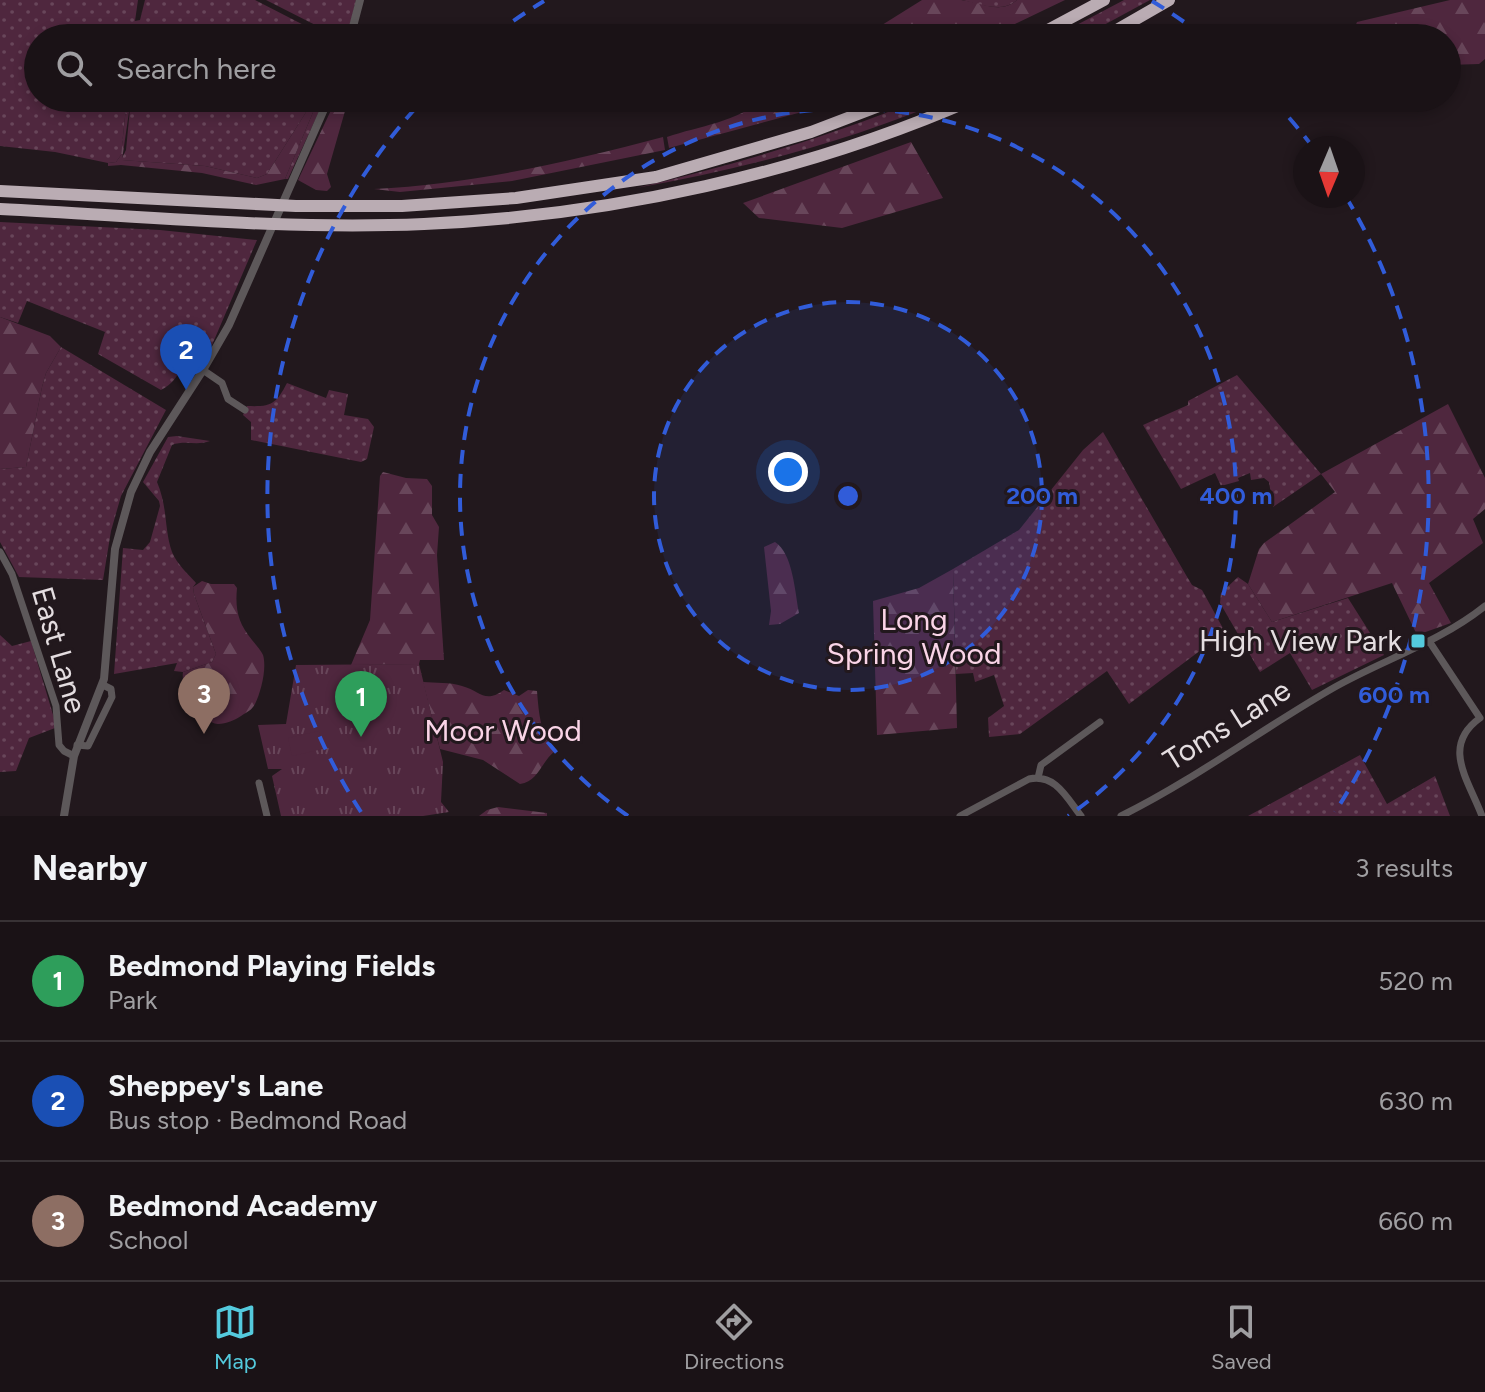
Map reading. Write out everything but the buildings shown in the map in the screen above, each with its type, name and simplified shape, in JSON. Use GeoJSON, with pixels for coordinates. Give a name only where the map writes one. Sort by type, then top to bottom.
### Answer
{"type":"FeatureCollection","features":[{"type":"Feature","properties":{"kind":"highway"},"geometry":{"type":"LineString","coordinates":[[1059,24],[1104,0]]}},
{"type":"Feature","properties":{"kind":"highway"},"geometry":{"type":"LineString","coordinates":[[1127,24],[1169,0]]}},
{"type":"Feature","properties":{"kind":"highway"},"geometry":{"type":"LineString","coordinates":[[0,191],[296,206],[402,206],[516,198],[656,177],[811,132],[863,112]]}},
{"type":"Feature","properties":{"kind":"highway"},"geometry":{"type":"LineString","coordinates":[[0,209],[293,224],[423,224],[520,216],[658,196],[790,165],[945,112]]}},
{"type":"Feature","properties":{"kind":"street"},"geometry":{"type":"LineString","coordinates":[[354,24],[360,0]]}},
{"type":"Feature","properties":{"kind":"street"},"geometry":{"type":"LineString","coordinates":[[64,816],[77,745],[103,685],[115,549],[125,509],[150,452],[229,325],[323,112]]}},
{"type":"Feature","properties":{"kind":"street"},"geometry":{"type":"LineString","coordinates":[[203,370],[222,383],[228,399],[245,410]]}},
{"type":"Feature","properties":{"kind":"street","name":"East Lane"},"geometry":{"type":"LineString","coordinates":[[0,552],[12,574],[56,706],[59,745],[74,756]]}},
{"type":"Feature","properties":{"kind":"street","name":"Toms Lane"},"geometry":{"type":"LineString","coordinates":[[1126,815],[1327,692],[1459,625],[1485,606]]}},
{"type":"Feature","properties":{"kind":"street"},"geometry":{"type":"LineString","coordinates":[[1429,641],[1483,718],[1468,727],[1460,739],[1459,752],[1482,816]]}},
{"type":"Feature","properties":{"kind":"street"},"geometry":{"type":"LineString","coordinates":[[1038,778],[1041,765],[1100,722]]}},
{"type":"Feature","properties":{"kind":"street"},"geometry":{"type":"LineString","coordinates":[[960,816],[1029,779],[1038,778],[1058,786],[1081,816]]}},
{"type":"Feature","properties":{"kind":"street"},"geometry":{"type":"LineString","coordinates":[[259,783],[267,816]]}},
{"type":"Feature","properties":{"kind":"green space"},"geometry":{"type":"Polygon","coordinates":[[[0,0],[138,0],[135,21],[140,20],[145,0],[255,0],[302,24],[24,24],[24,112],[126,112],[121,155],[116,162],[108,163],[55,152],[0,146],[0,0]]]}},
{"type":"Feature","properties":{"kind":"green space"},"geometry":{"type":"Polygon","coordinates":[[[266,0],[356,0],[350,24],[313,24],[266,0]]]}},
{"type":"Feature","properties":{"kind":"green space"},"geometry":{"type":"Polygon","coordinates":[[[922,0],[961,0],[1004,7],[1017,0],[1065,0],[1015,24],[884,24],[922,0]]]}},
{"type":"Feature","properties":{"kind":"green space"},"geometry":{"type":"Polygon","coordinates":[[[963,0],[1017,0],[998,7],[963,0]]]}},
{"type":"Feature","properties":{"kind":"green space"},"geometry":{"type":"Polygon","coordinates":[[[1124,0],[1150,0],[1106,24],[1079,24],[1124,0]]]}},
{"type":"Feature","properties":{"kind":"green space"},"geometry":{"type":"Polygon","coordinates":[[[1450,0],[1485,0],[1485,59],[1479,64],[1461,65],[1461,24],[1357,22],[1450,0]]]}},
{"type":"Feature","properties":{"kind":"green space"},"geometry":{"type":"Polygon","coordinates":[[[126,112],[129,112],[122,160],[205,166],[257,178],[267,174],[306,112],[313,112],[285,179],[256,185],[202,173],[108,166],[121,155],[126,112]]]}},
{"type":"Feature","properties":{"kind":"green space"},"geometry":{"type":"Polygon","coordinates":[[[130,112],[306,112],[267,174],[257,178],[205,166],[121,160],[126,150],[130,112]]]}},
{"type":"Feature","properties":{"kind":"green space"},"geometry":{"type":"Polygon","coordinates":[[[313,112],[319,112],[288,179],[285,179],[313,112]]]}},
{"type":"Feature","properties":{"kind":"green space"},"geometry":{"type":"Polygon","coordinates":[[[330,112],[345,112],[327,174],[331,187],[327,191],[316,190],[298,180],[330,112]]]}},
{"type":"Feature","properties":{"kind":"green space"},"geometry":{"type":"Polygon","coordinates":[[[802,112],[669,148],[667,137],[742,113],[802,112]]]}},
{"type":"Feature","properties":{"kind":"green space"},"geometry":{"type":"Polygon","coordinates":[[[886,112],[916,112],[796,152],[636,188],[781,149],[886,112]]]}},
{"type":"Feature","properties":{"kind":"green space"},"geometry":{"type":"Polygon","coordinates":[[[663,137],[665,150],[512,181],[400,192],[374,189],[447,182],[520,170],[663,137]]]}},
{"type":"Feature","properties":{"kind":"green space"},"geometry":{"type":"Polygon","coordinates":[[[911,142],[943,198],[842,228],[759,218],[743,203],[911,142]]]}},
{"type":"Feature","properties":{"kind":"green space"},"geometry":{"type":"Polygon","coordinates":[[[0,222],[160,230],[257,240],[212,345],[196,343],[174,380],[161,390],[98,354],[105,332],[27,301],[18,323],[0,317],[0,222]]]}},
{"type":"Feature","properties":{"kind":"green space"},"geometry":{"type":"Polygon","coordinates":[[[0,317],[50,336],[61,347],[46,373],[26,467],[0,469],[0,317]]]}},
{"type":"Feature","properties":{"kind":"green space"},"geometry":{"type":"Polygon","coordinates":[[[61,347],[166,410],[121,496],[111,531],[103,580],[19,577],[0,542],[0,469],[26,467],[46,373],[61,347]]]}},
{"type":"Feature","properties":{"kind":"green space"},"geometry":{"type":"Polygon","coordinates":[[[1237,375],[1321,474],[1273,507],[1269,482],[1264,478],[1251,480],[1250,473],[1238,478],[1239,481],[1221,486],[1215,473],[1181,489],[1143,425],[1188,405],[1188,401],[1237,375]]]}},
{"type":"Feature","properties":{"kind":"green space"},"geometry":{"type":"Polygon","coordinates":[[[287,383],[326,398],[329,390],[348,394],[344,415],[368,419],[374,427],[367,459],[361,462],[251,440],[251,422],[243,415],[247,406],[272,403],[287,383]]]}},
{"type":"Feature","properties":{"kind":"green space"},"geometry":{"type":"Polygon","coordinates":[[[1448,404],[1485,478],[1485,509],[1473,519],[1483,543],[1429,583],[1451,623],[1417,635],[1392,583],[1272,622],[1248,584],[1259,549],[1335,492],[1321,474],[1448,404]]]}},
{"type":"Feature","properties":{"kind":"green space"},"geometry":{"type":"Polygon","coordinates":[[[1103,432],[1192,585],[1202,590],[1225,632],[1129,704],[1107,671],[1020,734],[989,737],[988,718],[1004,706],[994,675],[975,682],[973,673],[956,674],[953,569],[1019,530],[1083,450],[1103,432]]]}},
{"type":"Feature","properties":{"kind":"green space"},"geometry":{"type":"Polygon","coordinates":[[[168,437],[210,441],[172,445],[157,482],[172,552],[196,583],[194,594],[216,654],[212,662],[183,672],[174,671],[177,663],[114,674],[123,548],[143,550],[150,542],[160,506],[143,482],[168,437]]]}},
{"type":"Feature","properties":{"kind":"green space"},"geometry":{"type":"Polygon","coordinates":[[[383,472],[427,479],[432,486],[432,515],[439,527],[437,555],[444,660],[420,660],[419,664],[351,665],[370,620],[380,476],[383,472]]]}},
{"type":"Feature","properties":{"kind":"green space"},"geometry":{"type":"Polygon","coordinates":[[[775,542],[786,555],[799,613],[780,624],[769,625],[771,611],[764,547],[775,542]]]}},
{"type":"Feature","properties":{"kind":"green space","name":"Long Spring Wood"},"geometry":{"type":"Polygon","coordinates":[[[953,569],[957,728],[877,735],[873,601],[919,588],[953,569]]]}},
{"type":"Feature","properties":{"kind":"green space"},"geometry":{"type":"Polygon","coordinates":[[[1238,577],[1248,584],[1272,622],[1348,598],[1384,655],[1312,690],[1290,653],[1260,672],[1220,603],[1221,593],[1238,577]]]}},
{"type":"Feature","properties":{"kind":"green space"},"geometry":{"type":"Polygon","coordinates":[[[202,581],[234,584],[241,622],[264,660],[263,680],[254,706],[236,719],[221,724],[211,722],[198,711],[183,679],[183,672],[212,662],[216,654],[194,594],[193,587],[202,581]]]}},
{"type":"Feature","properties":{"kind":"green space"},"geometry":{"type":"Polygon","coordinates":[[[0,635],[12,646],[31,641],[55,728],[29,738],[16,771],[0,772],[0,635]]]}},
{"type":"Feature","properties":{"kind":"green space"},"geometry":{"type":"Polygon","coordinates":[[[419,664],[443,762],[441,802],[449,812],[423,816],[281,816],[272,776],[282,769],[268,769],[258,725],[286,724],[296,665],[419,664]]]}},
{"type":"Feature","properties":{"kind":"green space","name":"Moor Wood"},"geometry":{"type":"Polygon","coordinates":[[[423,682],[448,683],[487,696],[504,690],[519,696],[528,690],[537,691],[543,730],[555,751],[531,780],[520,784],[483,760],[440,749],[423,682]]]}},
{"type":"Feature","properties":{"kind":"green space"},"geometry":{"type":"Polygon","coordinates":[[[319,731],[323,749],[292,756],[288,738],[319,731]]]}},
{"type":"Feature","properties":{"kind":"green space"},"geometry":{"type":"Polygon","coordinates":[[[1360,755],[1387,804],[1435,776],[1450,816],[1248,816],[1360,755]]]}},
{"type":"Feature","properties":{"kind":"green space"},"geometry":{"type":"Polygon","coordinates":[[[498,807],[547,813],[547,816],[479,816],[498,807]]]}},
{"type":"Feature","properties":{"kind":"place","name":"Sheppey's Lane"},"geometry":{"type":"Point","coordinates":[186,390]}},
{"type":"Feature","properties":{"kind":"place","name":"High View Park"},"geometry":{"type":"Point","coordinates":[1418,641]}},
{"type":"Feature","properties":{"kind":"place","name":"Bedmond Academy"},"geometry":{"type":"Point","coordinates":[204,734]}},
{"type":"Feature","properties":{"kind":"place","name":"Bedmond Playing Fields"},"geometry":{"type":"Point","coordinates":[361,737]}}]}
